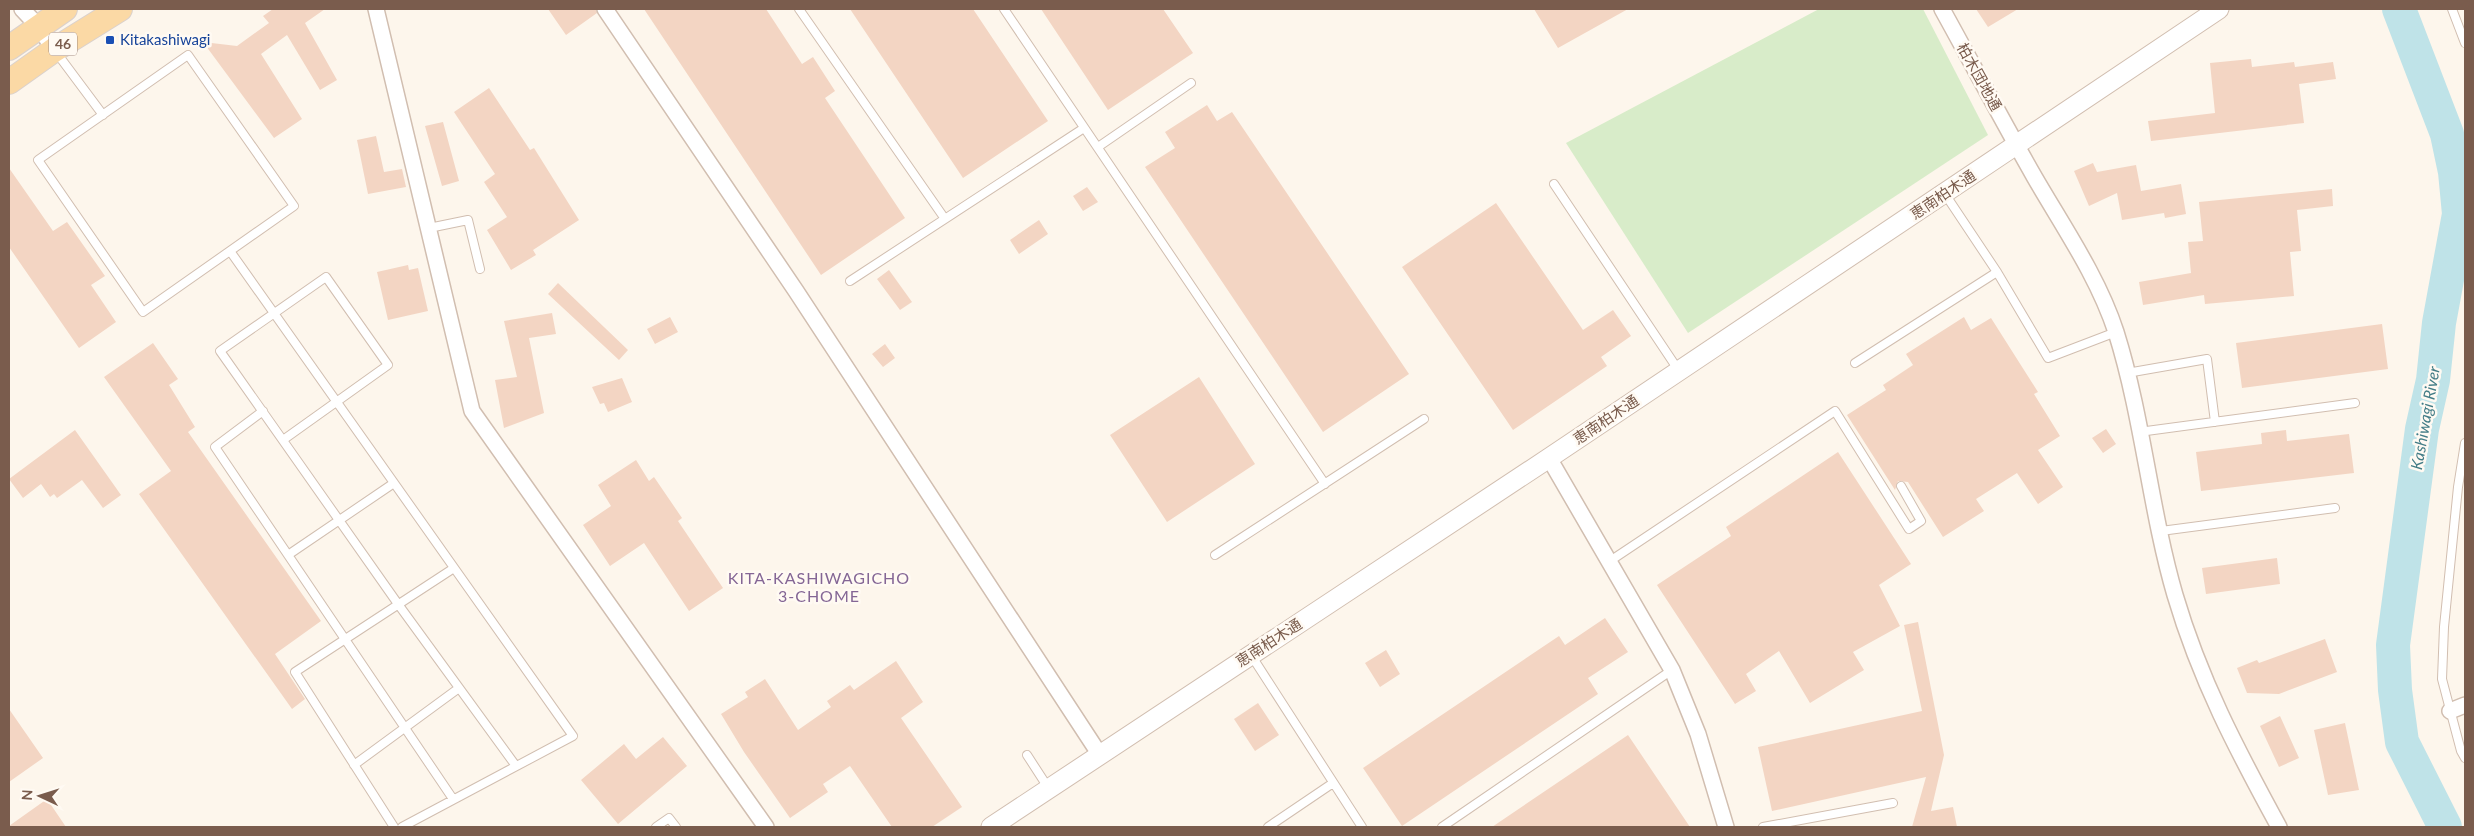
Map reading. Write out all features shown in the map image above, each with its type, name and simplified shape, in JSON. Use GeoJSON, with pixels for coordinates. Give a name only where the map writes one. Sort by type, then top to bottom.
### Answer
{"type":"FeatureCollection","features":[{"type":"Feature","properties":{"kind":"main road","name":"46"},"geometry":{"type":"LineString","coordinates":[[9,48],[66,9]]}},
{"type":"Feature","properties":{"kind":"main road","name":"46"},"geometry":{"type":"LineString","coordinates":[[9,82],[54,50],[120,9]]}},
{"type":"Feature","properties":{"kind":"street"},"geometry":{"type":"LineString","coordinates":[[22,9],[39,27],[54,50]]}},
{"type":"Feature","properties":{"kind":"street"},"geometry":{"type":"LineString","coordinates":[[376,9],[472,411],[766,827]]}},
{"type":"Feature","properties":{"kind":"street"},"geometry":{"type":"LineString","coordinates":[[605,9],[801,299],[1100,755]]}},
{"type":"Feature","properties":{"kind":"street","name":"柏木団地通"},"geometry":{"type":"LineString","coordinates":[[1942,9],[2016,146],[2100,290],[2116,332],[2127,373],[2175,593],[2203,678],[2235,748],[2280,827]]}},
{"type":"Feature","properties":{"kind":"street","name":"恵南柏木通"},"geometry":{"type":"LineString","coordinates":[[991,827],[1680,371],[2219,9]]}},
{"type":"Feature","properties":{"kind":"street"},"geometry":{"type":"LineString","coordinates":[[1549,458],[1672,670],[1698,734],[1726,827]]}},
{"type":"Feature","properties":{"kind":"street"},"geometry":{"type":"LineString","coordinates":[[2450,711],[2465,705]]}},
{"type":"Feature","properties":{"kind":"lane"},"geometry":{"type":"LineString","coordinates":[[799,9],[945,219]]}},
{"type":"Feature","properties":{"kind":"lane"},"geometry":{"type":"LineString","coordinates":[[1004,9],[1325,484]]}},
{"type":"Feature","properties":{"kind":"lane"},"geometry":{"type":"LineString","coordinates":[[2452,9],[2465,43]]}},
{"type":"Feature","properties":{"kind":"lane"},"geometry":{"type":"LineString","coordinates":[[54,50],[103,115]]}},
{"type":"Feature","properties":{"kind":"lane"},"geometry":{"type":"LineString","coordinates":[[188,55],[294,206],[143,312],[38,160],[103,115],[188,55]]}},
{"type":"Feature","properties":{"kind":"lane"},"geometry":{"type":"LineString","coordinates":[[1098,147],[1191,83]]}},
{"type":"Feature","properties":{"kind":"lane"},"geometry":{"type":"LineString","coordinates":[[850,281],[1084,128]]}},
{"type":"Feature","properties":{"kind":"lane"},"geometry":{"type":"LineString","coordinates":[[1554,184],[1680,371]]}},
{"type":"Feature","properties":{"kind":"lane"},"geometry":{"type":"LineString","coordinates":[[1945,194],[1997,272],[2048,358],[2116,332]]}},
{"type":"Feature","properties":{"kind":"lane"},"geometry":{"type":"LineString","coordinates":[[428,228],[468,220],[480,269]]}},
{"type":"Feature","properties":{"kind":"lane"},"geometry":{"type":"LineString","coordinates":[[230,251],[573,736],[402,827]]}},
{"type":"Feature","properties":{"kind":"lane"},"geometry":{"type":"LineString","coordinates":[[1854,363],[1997,272]]}},
{"type":"Feature","properties":{"kind":"lane"},"geometry":{"type":"LineString","coordinates":[[283,440],[388,365],[326,277],[220,351],[398,604],[516,766]]}},
{"type":"Feature","properties":{"kind":"lane"},"geometry":{"type":"LineString","coordinates":[[2127,373],[2207,359],[2215,422]]}},
{"type":"Feature","properties":{"kind":"lane"},"geometry":{"type":"LineString","coordinates":[[2140,432],[2355,403]]}},
{"type":"Feature","properties":{"kind":"lane"},"geometry":{"type":"LineString","coordinates":[[263,411],[215,447],[453,799]]}},
{"type":"Feature","properties":{"kind":"lane"},"geometry":{"type":"LineString","coordinates":[[1610,561],[1835,411],[1909,529],[1921,521],[1901,486]]}},
{"type":"Feature","properties":{"kind":"lane"},"geometry":{"type":"LineString","coordinates":[[1215,556],[1424,419]]}},
{"type":"Feature","properties":{"kind":"lane"},"geometry":{"type":"LineString","coordinates":[[2465,443],[2458,488],[2444,627],[2442,679],[2461,751],[2465,758]]}},
{"type":"Feature","properties":{"kind":"lane"},"geometry":{"type":"LineString","coordinates":[[288,555],[394,483]]}},
{"type":"Feature","properties":{"kind":"lane"},"geometry":{"type":"LineString","coordinates":[[2161,531],[2336,508]]}},
{"type":"Feature","properties":{"kind":"lane"},"geometry":{"type":"LineString","coordinates":[[394,827],[295,672],[454,568]]}},
{"type":"Feature","properties":{"kind":"lane"},"geometry":{"type":"LineString","coordinates":[[1251,655],[1362,827]]}},
{"type":"Feature","properties":{"kind":"lane"},"geometry":{"type":"LineString","coordinates":[[1442,827],[1672,670]]}},
{"type":"Feature","properties":{"kind":"lane"},"geometry":{"type":"LineString","coordinates":[[354,765],[459,688]]}},
{"type":"Feature","properties":{"kind":"lane"},"geometry":{"type":"LineString","coordinates":[[1027,755],[1049,788]]}},
{"type":"Feature","properties":{"kind":"lane"},"geometry":{"type":"LineString","coordinates":[[1268,827],[1334,783]]}},
{"type":"Feature","properties":{"kind":"lane"},"geometry":{"type":"LineString","coordinates":[[1763,827],[1892,802]]}},
{"type":"Feature","properties":{"kind":"lane"},"geometry":{"type":"LineString","coordinates":[[656,827],[669,818],[676,827]]}},
{"type":"Feature","properties":{"kind":"green space"},"geometry":{"type":"Polygon","coordinates":[[[1819,9],[1923,9],[1988,135],[1688,333],[1566,143],[1819,9]]]}},
{"type":"Feature","properties":{"kind":"building"},"geometry":{"type":"Polygon","coordinates":[[[273,9],[325,9],[305,23],[337,80],[320,90],[287,35],[261,54],[302,119],[274,138],[203,42],[237,46],[269,23],[263,16],[273,9]]]}},
{"type":"Feature","properties":{"kind":"building"},"geometry":{"type":"Polygon","coordinates":[[[548,9],[596,9],[597,13],[566,35],[548,9]]]}},
{"type":"Feature","properties":{"kind":"building"},"geometry":{"type":"Polygon","coordinates":[[[644,9],[766,9],[802,64],[813,57],[835,91],[825,98],[905,218],[821,275],[644,9]]]}},
{"type":"Feature","properties":{"kind":"building"},"geometry":{"type":"Polygon","coordinates":[[[850,9],[973,9],[1048,121],[963,178],[850,9]]]}},
{"type":"Feature","properties":{"kind":"building"},"geometry":{"type":"Polygon","coordinates":[[[1041,9],[1163,9],[1193,53],[1108,110],[1041,9]]]}},
{"type":"Feature","properties":{"kind":"building"},"geometry":{"type":"Polygon","coordinates":[[[1534,9],[1628,9],[1558,48],[1534,9]]]}},
{"type":"Feature","properties":{"kind":"building"},"geometry":{"type":"Polygon","coordinates":[[[1976,9],[2018,9],[1988,27],[1976,9]]]}},
{"type":"Feature","properties":{"kind":"building"},"geometry":{"type":"Polygon","coordinates":[[[2251,59],[2252,67],[2294,62],[2295,67],[2333,62],[2336,79],[2299,84],[2304,123],[2151,141],[2148,121],[2215,113],[2210,63],[2251,59]]]}},
{"type":"Feature","properties":{"kind":"building"},"geometry":{"type":"Polygon","coordinates":[[[489,88],[530,150],[534,148],[579,220],[533,250],[536,255],[511,270],[487,230],[507,217],[484,182],[495,174],[454,112],[489,88]]]}},
{"type":"Feature","properties":{"kind":"building"},"geometry":{"type":"Polygon","coordinates":[[[1207,105],[1217,121],[1232,112],[1409,374],[1323,432],[1145,167],[1175,148],[1165,132],[1207,105]]]}},
{"type":"Feature","properties":{"kind":"building"},"geometry":{"type":"Polygon","coordinates":[[[443,122],[459,181],[442,186],[425,126],[443,122]]]}},
{"type":"Feature","properties":{"kind":"building"},"geometry":{"type":"Polygon","coordinates":[[[376,136],[384,172],[402,169],[406,187],[368,194],[357,140],[376,136]]]}},
{"type":"Feature","properties":{"kind":"building"},"geometry":{"type":"Polygon","coordinates":[[[2093,163],[2097,172],[2136,165],[2141,191],[2181,184],[2186,214],[2165,218],[2164,213],[2122,220],[2117,193],[2089,206],[2074,171],[2093,163]]]}},
{"type":"Feature","properties":{"kind":"building"},"geometry":{"type":"Polygon","coordinates":[[[9,168],[53,231],[67,222],[105,276],[91,285],[116,322],[79,348],[9,247],[9,168]]]}},
{"type":"Feature","properties":{"kind":"building"},"geometry":{"type":"Polygon","coordinates":[[[1087,187],[1098,202],[1083,211],[1073,196],[1087,187]]]}},
{"type":"Feature","properties":{"kind":"building"},"geometry":{"type":"Polygon","coordinates":[[[2332,189],[2333,206],[2297,210],[2301,251],[2290,252],[2294,296],[2205,304],[2204,295],[2143,305],[2139,282],[2191,273],[2188,242],[2203,241],[2199,202],[2332,189]]]}},
{"type":"Feature","properties":{"kind":"building"},"geometry":{"type":"Polygon","coordinates":[[[1496,203],[1583,330],[1613,310],[1631,336],[1601,357],[1607,366],[1513,430],[1402,267],[1496,203]]]}},
{"type":"Feature","properties":{"kind":"building"},"geometry":{"type":"Polygon","coordinates":[[[1039,220],[1048,234],[1019,254],[1010,240],[1039,220]]]}},
{"type":"Feature","properties":{"kind":"building"},"geometry":{"type":"Polygon","coordinates":[[[408,265],[409,270],[418,268],[428,311],[388,320],[377,272],[408,265]]]}},
{"type":"Feature","properties":{"kind":"building"},"geometry":{"type":"Polygon","coordinates":[[[889,270],[912,302],[900,310],[877,279],[889,270]]]}},
{"type":"Feature","properties":{"kind":"building"},"geometry":{"type":"Polygon","coordinates":[[[558,283],[628,350],[619,360],[548,294],[558,283]]]}},
{"type":"Feature","properties":{"kind":"building"},"geometry":{"type":"Polygon","coordinates":[[[552,313],[556,334],[529,338],[544,413],[504,428],[495,380],[517,377],[504,321],[552,313]]]}},
{"type":"Feature","properties":{"kind":"building"},"geometry":{"type":"Polygon","coordinates":[[[670,317],[678,332],[655,344],[647,329],[670,317]]]}},
{"type":"Feature","properties":{"kind":"building"},"geometry":{"type":"Polygon","coordinates":[[[1964,317],[1971,330],[1991,318],[2038,392],[2034,394],[2060,436],[2038,450],[2063,487],[2038,504],[2017,473],[1976,499],[1984,511],[1943,537],[1908,482],[1898,481],[1895,490],[1847,415],[1886,390],[1883,385],[1913,365],[1906,354],[1964,317]]]}},
{"type":"Feature","properties":{"kind":"building"},"geometry":{"type":"Polygon","coordinates":[[[2382,324],[2388,369],[2242,388],[2236,343],[2382,324]]]}},
{"type":"Feature","properties":{"kind":"building"},"geometry":{"type":"Polygon","coordinates":[[[153,343],[178,379],[169,385],[195,427],[188,432],[321,621],[275,654],[305,699],[292,709],[139,494],[171,471],[104,377],[153,343]]]}},
{"type":"Feature","properties":{"kind":"building"},"geometry":{"type":"Polygon","coordinates":[[[885,344],[895,358],[883,367],[872,354],[885,344]]]}},
{"type":"Feature","properties":{"kind":"building"},"geometry":{"type":"Polygon","coordinates":[[[1199,377],[1255,464],[1167,522],[1110,435],[1199,377]]]}},
{"type":"Feature","properties":{"kind":"building"},"geometry":{"type":"Polygon","coordinates":[[[622,378],[632,402],[608,412],[604,403],[600,404],[592,387],[622,378]]]}},
{"type":"Feature","properties":{"kind":"building"},"geometry":{"type":"Polygon","coordinates":[[[2106,429],[2116,444],[2103,453],[2092,438],[2106,429]]]}},
{"type":"Feature","properties":{"kind":"building"},"geometry":{"type":"Polygon","coordinates":[[[75,430],[121,495],[103,508],[82,480],[57,498],[54,494],[50,497],[41,484],[23,498],[9,479],[75,430]]]}},
{"type":"Feature","properties":{"kind":"building"},"geometry":{"type":"Polygon","coordinates":[[[2286,430],[2287,441],[2349,434],[2354,473],[2201,491],[2196,452],[2262,444],[2261,433],[2286,430]]]}},
{"type":"Feature","properties":{"kind":"building"},"geometry":{"type":"Polygon","coordinates":[[[1838,452],[1911,564],[1879,585],[1900,626],[1853,652],[1864,670],[1810,703],[1779,651],[1746,674],[1756,691],[1735,704],[1657,585],[1731,536],[1726,527],[1838,452]]]}},
{"type":"Feature","properties":{"kind":"building"},"geometry":{"type":"Polygon","coordinates":[[[636,460],[649,481],[654,477],[682,518],[678,521],[723,588],[689,611],[644,543],[610,566],[583,525],[611,506],[598,485],[636,460]]]}},
{"type":"Feature","properties":{"kind":"building"},"geometry":{"type":"Polygon","coordinates":[[[2277,558],[2280,584],[2206,594],[2202,568],[2277,558]]]}},
{"type":"Feature","properties":{"kind":"building"},"geometry":{"type":"Polygon","coordinates":[[[1605,618],[1628,652],[1588,678],[1598,694],[1402,826],[1363,768],[1559,636],[1565,645],[1605,618]]]}},
{"type":"Feature","properties":{"kind":"building"},"geometry":{"type":"Polygon","coordinates":[[[1918,622],[1944,755],[1931,811],[1953,807],[1957,827],[1912,827],[1926,777],[1772,811],[1758,747],[1922,711],[1904,625],[1918,622]]]}},
{"type":"Feature","properties":{"kind":"building"},"geometry":{"type":"Polygon","coordinates":[[[2325,639],[2337,672],[2279,694],[2247,693],[2237,668],[2257,660],[2259,663],[2325,639]]]}},
{"type":"Feature","properties":{"kind":"building"},"geometry":{"type":"Polygon","coordinates":[[[1386,650],[1400,674],[1380,687],[1365,663],[1386,650]]]}},
{"type":"Feature","properties":{"kind":"building"},"geometry":{"type":"Polygon","coordinates":[[[896,661],[923,702],[901,718],[962,807],[932,827],[892,827],[850,766],[823,784],[828,792],[790,818],[744,752],[721,714],[748,697],[745,692],[765,679],[798,730],[831,707],[827,701],[850,685],[854,690],[896,661]]]}},
{"type":"Feature","properties":{"kind":"building"},"geometry":{"type":"Polygon","coordinates":[[[1258,703],[1279,735],[1255,751],[1234,719],[1258,703]]]}},
{"type":"Feature","properties":{"kind":"building"},"geometry":{"type":"Polygon","coordinates":[[[9,709],[43,758],[9,782],[9,709]]]}},
{"type":"Feature","properties":{"kind":"building"},"geometry":{"type":"Polygon","coordinates":[[[2280,716],[2299,758],[2279,767],[2260,726],[2280,716]]]}},
{"type":"Feature","properties":{"kind":"building"},"geometry":{"type":"Polygon","coordinates":[[[2345,723],[2359,790],[2328,795],[2314,730],[2345,723]]]}},
{"type":"Feature","properties":{"kind":"building"},"geometry":{"type":"Polygon","coordinates":[[[1628,735],[1690,827],[1492,827],[1628,735]]]}},
{"type":"Feature","properties":{"kind":"building"},"geometry":{"type":"Polygon","coordinates":[[[663,737],[687,766],[618,824],[581,780],[624,744],[636,759],[663,737]]]}},
{"type":"Feature","properties":{"kind":"building"},"geometry":{"type":"Polygon","coordinates":[[[47,799],[66,827],[9,827],[9,826],[47,799]]]}},
{"type":"Feature","properties":{"kind":"waterway","name":"Kashiwagi River"},"geometry":{"type":"LineString","coordinates":[[2399,9],[2447,134],[2455,172],[2459,214],[2439,323],[2433,380],[2422,429],[2393,645],[2395,690],[2402,742],[2445,827]]}},
{"type":"Feature","properties":{"kind":"place","name":"Kitakashiwagi"},"geometry":{"type":"Point","coordinates":[110,40]}},
{"type":"Feature","properties":{"kind":"district","name":"KITA-KASHIWAGICHO 3-CHOME"},"geometry":{"type":"Point","coordinates":[819,587]}}]}
